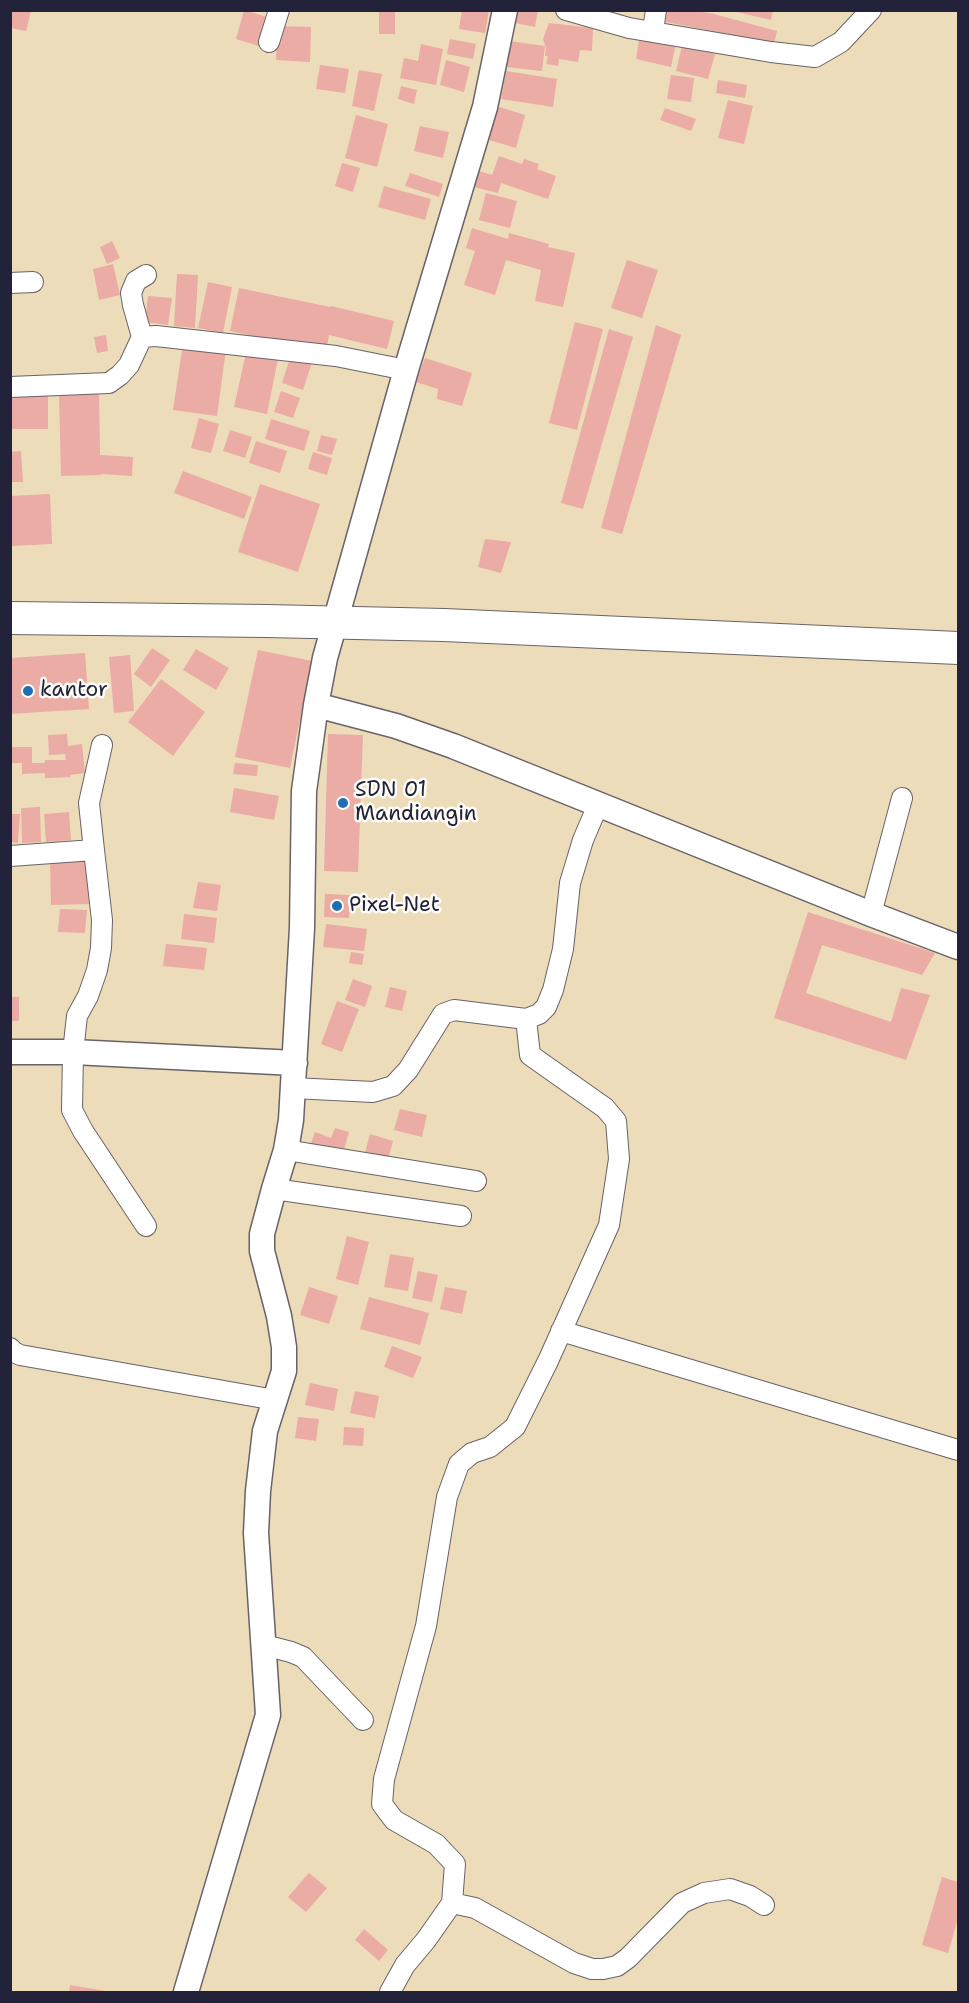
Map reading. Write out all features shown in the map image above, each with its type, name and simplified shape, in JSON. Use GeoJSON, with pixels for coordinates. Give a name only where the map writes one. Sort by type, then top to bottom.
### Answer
{"type":"FeatureCollection","features":[{"type":"Feature","properties":{"kind":"highway"},"geometry":{"type":"LineString","coordinates":[[10,618],[336,622],[958,648]]}},
{"type":"Feature","properties":{"kind":"street"},"geometry":{"type":"LineString","coordinates":[[269,42],[279,10]]}},
{"type":"Feature","properties":{"kind":"street"},"geometry":{"type":"LineString","coordinates":[[186,1992],[268,1715],[259,1593],[257,1522],[265,1431],[284,1371],[284,1347],[279,1316],[262,1251],[262,1234],[286,1150],[293,1088],[302,928],[304,791],[316,705],[325,658],[406,370],[485,106],[505,10]]}},
{"type":"Feature","properties":{"kind":"street"},"geometry":{"type":"LineString","coordinates":[[566,10],[629,28],[771,52],[815,57],[841,42],[871,10]]}},
{"type":"Feature","properties":{"kind":"street"},"geometry":{"type":"LineString","coordinates":[[653,31],[656,10]]}},
{"type":"Feature","properties":{"kind":"street"},"geometry":{"type":"LineString","coordinates":[[10,387],[109,383],[129,364],[142,337],[131,293],[136,281],[146,274]]}},
{"type":"Feature","properties":{"kind":"street"},"geometry":{"type":"LineString","coordinates":[[10,283],[33,282]]}},
{"type":"Feature","properties":{"kind":"street"},"geometry":{"type":"LineString","coordinates":[[142,337],[156,336],[336,356],[406,370]]}},
{"type":"Feature","properties":{"kind":"street"},"geometry":{"type":"LineString","coordinates":[[316,705],[396,726],[512,769],[958,947]]}},
{"type":"Feature","properties":{"kind":"street"},"geometry":{"type":"LineString","coordinates":[[102,745],[89,802],[102,920],[102,948],[91,987],[77,1017],[73,1052],[72,1110],[83,1131],[146,1226]]}},
{"type":"Feature","properties":{"kind":"street"},"geometry":{"type":"LineString","coordinates":[[871,914],[902,798]]}},
{"type":"Feature","properties":{"kind":"street"},"geometry":{"type":"LineString","coordinates":[[293,1088],[373,1092],[393,1086],[408,1070],[443,1014],[454,1010],[526,1019],[539,1014],[546,1007],[553,990],[563,949],[570,884],[583,840],[598,805]]}},
{"type":"Feature","properties":{"kind":"street"},"geometry":{"type":"LineString","coordinates":[[10,856],[93,850]]}},
{"type":"Feature","properties":{"kind":"street"},"geometry":{"type":"LineString","coordinates":[[390,1992],[405,1965],[426,1940],[452,1902],[455,1864],[436,1844],[394,1820],[382,1804],[384,1779],[426,1626],[447,1497],[459,1464],[472,1453],[490,1447],[515,1427],[609,1225],[619,1159],[616,1121],[604,1108],[530,1055],[526,1019]]}},
{"type":"Feature","properties":{"kind":"street"},"geometry":{"type":"LineString","coordinates":[[10,1052],[73,1052],[295,1063]]}},
{"type":"Feature","properties":{"kind":"street"},"geometry":{"type":"LineString","coordinates":[[286,1150],[476,1181]]}},
{"type":"Feature","properties":{"kind":"street"},"geometry":{"type":"LineString","coordinates":[[274,1189],[461,1216]]}},
{"type":"Feature","properties":{"kind":"street"},"geometry":{"type":"LineString","coordinates":[[561,1331],[958,1450]]}},
{"type":"Feature","properties":{"kind":"street"},"geometry":{"type":"LineString","coordinates":[[10,1348],[20,1355],[275,1400]]}},
{"type":"Feature","properties":{"kind":"street"},"geometry":{"type":"LineString","coordinates":[[264,1645],[303,1657],[363,1720]]}},
{"type":"Feature","properties":{"kind":"street"},"geometry":{"type":"LineString","coordinates":[[452,1902],[475,1908],[574,1963],[592,1969],[617,1966],[628,1958],[682,1903],[704,1893],[730,1889],[750,1896],[764,1905]]}},
{"type":"Feature","properties":{"kind":"building"},"geometry":{"type":"Polygon","coordinates":[[[10,10],[31,11],[26,31],[10,28],[10,10]]]}},
{"type":"Feature","properties":{"kind":"building"},"geometry":{"type":"Polygon","coordinates":[[[244,10],[267,17],[259,46],[236,39],[244,10]]]}},
{"type":"Feature","properties":{"kind":"building"},"geometry":{"type":"Polygon","coordinates":[[[462,10],[489,10],[485,33],[459,29],[462,10]]]}},
{"type":"Feature","properties":{"kind":"building"},"geometry":{"type":"Polygon","coordinates":[[[517,10],[538,10],[535,27],[515,23],[517,10]]]}},
{"type":"Feature","properties":{"kind":"building"},"geometry":{"type":"Polygon","coordinates":[[[663,10],[692,10],[714,14],[777,31],[773,47],[717,32],[661,21],[663,10]]]}},
{"type":"Feature","properties":{"kind":"building"},"geometry":{"type":"Polygon","coordinates":[[[728,10],[773,10],[771,20],[728,10]]]}},
{"type":"Feature","properties":{"kind":"building"},"geometry":{"type":"Polygon","coordinates":[[[395,11],[395,34],[379,34],[379,12],[395,11]]]}},
{"type":"Feature","properties":{"kind":"building"},"geometry":{"type":"Polygon","coordinates":[[[549,23],[593,28],[592,51],[580,50],[578,62],[559,59],[558,66],[546,64],[548,56],[545,56],[546,48],[543,39],[549,23]]]}},
{"type":"Feature","properties":{"kind":"building"},"geometry":{"type":"Polygon","coordinates":[[[277,26],[311,27],[310,62],[276,60],[277,26]]]}},
{"type":"Feature","properties":{"kind":"building"},"geometry":{"type":"Polygon","coordinates":[[[640,35],[676,43],[671,67],[636,59],[640,35]]]}},
{"type":"Feature","properties":{"kind":"building"},"geometry":{"type":"Polygon","coordinates":[[[450,39],[476,44],[473,59],[447,54],[450,39]]]}},
{"type":"Feature","properties":{"kind":"building"},"geometry":{"type":"Polygon","coordinates":[[[509,41],[545,46],[542,71],[506,67],[509,41]]]}},
{"type":"Feature","properties":{"kind":"building"},"geometry":{"type":"Polygon","coordinates":[[[421,44],[443,49],[436,85],[400,78],[404,58],[418,61],[421,44]]]}},
{"type":"Feature","properties":{"kind":"building"},"geometry":{"type":"Polygon","coordinates":[[[682,46],[715,54],[708,79],[676,71],[682,46]]]}},
{"type":"Feature","properties":{"kind":"building"},"geometry":{"type":"Polygon","coordinates":[[[446,60],[470,67],[464,92],[440,85],[446,60]]]}},
{"type":"Feature","properties":{"kind":"building"},"geometry":{"type":"Polygon","coordinates":[[[320,65],[349,69],[345,93],[316,89],[320,65]]]}},
{"type":"Feature","properties":{"kind":"building"},"geometry":{"type":"Polygon","coordinates":[[[359,70],[382,74],[374,111],[352,106],[359,70]]]}},
{"type":"Feature","properties":{"kind":"building"},"geometry":{"type":"Polygon","coordinates":[[[506,71],[557,79],[553,107],[501,99],[506,71]]]}},
{"type":"Feature","properties":{"kind":"building"},"geometry":{"type":"Polygon","coordinates":[[[671,75],[694,78],[691,102],[667,99],[671,75]]]}},
{"type":"Feature","properties":{"kind":"building"},"geometry":{"type":"Polygon","coordinates":[[[718,80],[747,85],[745,98],[716,93],[718,80]]]}},
{"type":"Feature","properties":{"kind":"building"},"geometry":{"type":"Polygon","coordinates":[[[401,86],[417,90],[414,104],[398,99],[401,86]]]}},
{"type":"Feature","properties":{"kind":"building"},"geometry":{"type":"Polygon","coordinates":[[[728,100],[753,106],[744,144],[718,138],[728,100]]]}},
{"type":"Feature","properties":{"kind":"building"},"geometry":{"type":"Polygon","coordinates":[[[496,106],[525,115],[516,148],[486,139],[496,106]]]}},
{"type":"Feature","properties":{"kind":"building"},"geometry":{"type":"Polygon","coordinates":[[[665,108],[696,119],[691,131],[660,120],[665,108]]]}},
{"type":"Feature","properties":{"kind":"building"},"geometry":{"type":"Polygon","coordinates":[[[356,115],[388,124],[377,167],[345,158],[356,115]]]}},
{"type":"Feature","properties":{"kind":"building"},"geometry":{"type":"Polygon","coordinates":[[[420,126],[449,132],[443,158],[414,151],[420,126]]]}},
{"type":"Feature","properties":{"kind":"building"},"geometry":{"type":"Polygon","coordinates":[[[499,156],[522,164],[524,159],[539,164],[537,169],[556,176],[548,199],[501,183],[498,193],[474,187],[479,171],[492,175],[499,156]]]}},
{"type":"Feature","properties":{"kind":"building"},"geometry":{"type":"Polygon","coordinates":[[[342,163],[360,168],[353,192],[335,186],[342,163]]]}},
{"type":"Feature","properties":{"kind":"building"},"geometry":{"type":"Polygon","coordinates":[[[410,173],[443,184],[439,197],[405,186],[410,173]]]}},
{"type":"Feature","properties":{"kind":"building"},"geometry":{"type":"Polygon","coordinates":[[[384,186],[431,199],[425,220],[378,207],[384,186]]]}},
{"type":"Feature","properties":{"kind":"building"},"geometry":{"type":"Polygon","coordinates":[[[486,193],[517,201],[510,228],[479,220],[486,193]]]}},
{"type":"Feature","properties":{"kind":"building"},"geometry":{"type":"Polygon","coordinates":[[[472,228],[508,239],[509,233],[549,244],[548,247],[575,253],[563,307],[535,301],[541,270],[506,260],[495,295],[464,285],[475,251],[466,248],[472,228]]]}},
{"type":"Feature","properties":{"kind":"building"},"geometry":{"type":"Polygon","coordinates":[[[112,241],[120,258],[107,264],[100,247],[112,241]]]}},
{"type":"Feature","properties":{"kind":"building"},"geometry":{"type":"Polygon","coordinates":[[[627,260],[658,270],[642,318],[611,308],[627,260]]]}},
{"type":"Feature","properties":{"kind":"building"},"geometry":{"type":"Polygon","coordinates":[[[113,264],[120,295],[99,300],[93,269],[113,264]]]}},
{"type":"Feature","properties":{"kind":"building"},"geometry":{"type":"Polygon","coordinates":[[[177,274],[198,275],[195,328],[174,326],[177,274]]]}},
{"type":"Feature","properties":{"kind":"building"},"geometry":{"type":"Polygon","coordinates":[[[208,282],[232,287],[223,333],[198,328],[208,282]]]}},
{"type":"Feature","properties":{"kind":"building"},"geometry":{"type":"Polygon","coordinates":[[[239,288],[394,321],[387,349],[329,335],[326,352],[230,331],[239,288]]]}},
{"type":"Feature","properties":{"kind":"building"},"geometry":{"type":"Polygon","coordinates":[[[148,296],[172,298],[168,325],[145,322],[148,296]]]}},
{"type":"Feature","properties":{"kind":"building"},"geometry":{"type":"Polygon","coordinates":[[[575,322],[603,329],[577,430],[549,423],[575,322]]]}},
{"type":"Feature","properties":{"kind":"building"},"geometry":{"type":"Polygon","coordinates":[[[656,325],[681,335],[622,534],[601,528],[656,325]]]}},
{"type":"Feature","properties":{"kind":"building"},"geometry":{"type":"Polygon","coordinates":[[[609,329],[633,337],[583,509],[561,503],[609,329]]]}},
{"type":"Feature","properties":{"kind":"building"},"geometry":{"type":"Polygon","coordinates":[[[106,335],[108,351],[97,353],[94,337],[106,335]]]}},
{"type":"Feature","properties":{"kind":"building"},"geometry":{"type":"Polygon","coordinates":[[[183,343],[226,349],[217,416],[173,410],[183,343]]]}},
{"type":"Feature","properties":{"kind":"building"},"geometry":{"type":"Polygon","coordinates":[[[246,353],[278,359],[267,414],[234,407],[246,353]]]}},
{"type":"Feature","properties":{"kind":"building"},"geometry":{"type":"Polygon","coordinates":[[[291,355],[312,362],[303,390],[282,383],[291,355]]]}},
{"type":"Feature","properties":{"kind":"building"},"geometry":{"type":"Polygon","coordinates":[[[425,358],[472,373],[462,406],[437,399],[438,389],[416,382],[425,358]]]}},
{"type":"Feature","properties":{"kind":"building"},"geometry":{"type":"Polygon","coordinates":[[[281,391],[300,398],[293,418],[274,412],[281,391]]]}},
{"type":"Feature","properties":{"kind":"building"},"geometry":{"type":"Polygon","coordinates":[[[48,393],[48,429],[10,429],[10,394],[48,393]]]}},
{"type":"Feature","properties":{"kind":"building"},"geometry":{"type":"Polygon","coordinates":[[[99,393],[100,455],[133,457],[132,476],[101,474],[61,476],[59,394],[99,393]]]}},
{"type":"Feature","properties":{"kind":"building"},"geometry":{"type":"Polygon","coordinates":[[[199,418],[219,424],[211,453],[191,448],[199,418]]]}},
{"type":"Feature","properties":{"kind":"building"},"geometry":{"type":"Polygon","coordinates":[[[271,419],[310,431],[304,451],[265,439],[271,419]]]}},
{"type":"Feature","properties":{"kind":"building"},"geometry":{"type":"Polygon","coordinates":[[[230,430],[252,437],[245,458],[223,451],[230,430]]]}},
{"type":"Feature","properties":{"kind":"building"},"geometry":{"type":"Polygon","coordinates":[[[321,435],[337,439],[332,455],[317,451],[321,435]]]}},
{"type":"Feature","properties":{"kind":"building"},"geometry":{"type":"Polygon","coordinates":[[[256,441],[287,451],[280,473],[249,463],[256,441]]]}},
{"type":"Feature","properties":{"kind":"building"},"geometry":{"type":"Polygon","coordinates":[[[21,451],[23,482],[10,482],[10,452],[21,451]]]}},
{"type":"Feature","properties":{"kind":"building"},"geometry":{"type":"Polygon","coordinates":[[[313,452],[332,458],[327,475],[308,469],[313,452]]]}},
{"type":"Feature","properties":{"kind":"building"},"geometry":{"type":"Polygon","coordinates":[[[183,471],[252,497],[244,519],[174,493],[183,471]]]}},
{"type":"Feature","properties":{"kind":"building"},"geometry":{"type":"Polygon","coordinates":[[[260,484],[320,504],[298,572],[238,552],[260,484]]]}},
{"type":"Feature","properties":{"kind":"building"},"geometry":{"type":"Polygon","coordinates":[[[50,494],[52,544],[10,546],[10,496],[50,494]]]}},
{"type":"Feature","properties":{"kind":"building"},"geometry":{"type":"Polygon","coordinates":[[[485,539],[511,542],[501,573],[478,567],[485,539]]]}},
{"type":"Feature","properties":{"kind":"building"},"geometry":{"type":"Polygon","coordinates":[[[152,648],[170,660],[151,687],[134,674],[152,648]]]}},
{"type":"Feature","properties":{"kind":"building"},"geometry":{"type":"Polygon","coordinates":[[[196,649],[229,668],[216,690],[183,670],[196,649]]]}},
{"type":"Feature","properties":{"kind":"building"},"geometry":{"type":"Polygon","coordinates":[[[258,650],[312,661],[290,768],[235,757],[258,650]]]}},
{"type":"Feature","properties":{"kind":"building"},"geometry":{"type":"Polygon","coordinates":[[[85,653],[89,709],[10,714],[10,658],[85,653]]]}},
{"type":"Feature","properties":{"kind":"building"},"geometry":{"type":"Polygon","coordinates":[[[130,655],[134,711],[114,713],[109,657],[130,655]]]}},
{"type":"Feature","properties":{"kind":"building"},"geometry":{"type":"Polygon","coordinates":[[[161,679],[205,712],[173,756],[128,722],[161,679]]]}},
{"type":"Feature","properties":{"kind":"building"},"geometry":{"type":"Polygon","coordinates":[[[67,734],[68,746],[82,744],[85,773],[70,775],[71,777],[45,778],[45,773],[22,774],[22,763],[11,763],[11,747],[32,747],[32,763],[45,763],[45,760],[66,760],[65,754],[49,755],[48,735],[67,734]]]}},
{"type":"Feature","properties":{"kind":"building","name":"SDN 01 Mandiangin"},"geometry":{"type":"Polygon","coordinates":[[[328,734],[363,735],[358,872],[324,871],[328,734]]]}},
{"type":"Feature","properties":{"kind":"building"},"geometry":{"type":"Polygon","coordinates":[[[235,763],[258,765],[257,776],[233,774],[235,763]]]}},
{"type":"Feature","properties":{"kind":"building"},"geometry":{"type":"Polygon","coordinates":[[[234,788],[279,796],[274,820],[230,812],[234,788]]]}},
{"type":"Feature","properties":{"kind":"building"},"geometry":{"type":"Polygon","coordinates":[[[40,807],[41,842],[22,843],[21,808],[40,807]]]}},
{"type":"Feature","properties":{"kind":"building"},"geometry":{"type":"Polygon","coordinates":[[[69,812],[71,840],[46,842],[44,814],[69,812]]]}},
{"type":"Feature","properties":{"kind":"building"},"geometry":{"type":"Polygon","coordinates":[[[10,814],[20,814],[18,843],[10,842],[10,814]]]}},
{"type":"Feature","properties":{"kind":"building"},"geometry":{"type":"Polygon","coordinates":[[[88,859],[89,904],[51,905],[50,860],[88,859]]]}},
{"type":"Feature","properties":{"kind":"building"},"geometry":{"type":"Polygon","coordinates":[[[198,882],[221,885],[217,911],[193,908],[198,882]]]}},
{"type":"Feature","properties":{"kind":"building","name":"Pixel-Net"},"geometry":{"type":"Polygon","coordinates":[[[325,894],[350,895],[349,918],[324,917],[325,894]]]}},
{"type":"Feature","properties":{"kind":"building"},"geometry":{"type":"Polygon","coordinates":[[[60,909],[87,910],[85,933],[58,932],[60,909]]]}},
{"type":"Feature","properties":{"kind":"building"},"geometry":{"type":"Polygon","coordinates":[[[808,912],[935,953],[922,975],[822,945],[806,993],[891,1022],[901,988],[930,995],[906,1060],[774,1018],[808,912]]]}},
{"type":"Feature","properties":{"kind":"building"},"geometry":{"type":"Polygon","coordinates":[[[184,914],[217,918],[214,943],[181,939],[184,914]]]}},
{"type":"Feature","properties":{"kind":"building"},"geometry":{"type":"Polygon","coordinates":[[[326,924],[367,929],[364,951],[323,947],[326,924]]]}},
{"type":"Feature","properties":{"kind":"building"},"geometry":{"type":"Polygon","coordinates":[[[166,944],[207,948],[204,970],[163,966],[166,944]]]}},
{"type":"Feature","properties":{"kind":"building"},"geometry":{"type":"Polygon","coordinates":[[[351,952],[364,954],[362,965],[349,963],[351,952]]]}},
{"type":"Feature","properties":{"kind":"building"},"geometry":{"type":"Polygon","coordinates":[[[353,979],[372,986],[365,1007],[345,1000],[353,979]]]}},
{"type":"Feature","properties":{"kind":"building"},"geometry":{"type":"Polygon","coordinates":[[[390,987],[407,991],[402,1011],[385,1007],[390,987]]]}},
{"type":"Feature","properties":{"kind":"building"},"geometry":{"type":"Polygon","coordinates":[[[10,997],[19,997],[19,1021],[10,1021],[10,997]]]}},
{"type":"Feature","properties":{"kind":"building"},"geometry":{"type":"Polygon","coordinates":[[[337,1001],[359,1009],[342,1052],[321,1044],[337,1001]]]}},
{"type":"Feature","properties":{"kind":"building"},"geometry":{"type":"Polygon","coordinates":[[[400,1109],[427,1115],[422,1137],[394,1130],[400,1109]]]}},
{"type":"Feature","properties":{"kind":"building"},"geometry":{"type":"Polygon","coordinates":[[[335,1128],[349,1132],[342,1157],[310,1146],[315,1132],[331,1138],[335,1128]]]}},
{"type":"Feature","properties":{"kind":"building"},"geometry":{"type":"Polygon","coordinates":[[[370,1134],[393,1141],[387,1163],[364,1156],[370,1134]]]}},
{"type":"Feature","properties":{"kind":"building"},"geometry":{"type":"Polygon","coordinates":[[[347,1236],[369,1242],[358,1285],[336,1279],[347,1236]]]}},
{"type":"Feature","properties":{"kind":"building"},"geometry":{"type":"Polygon","coordinates":[[[390,1254],[414,1258],[408,1291],[384,1287],[390,1254]]]}},
{"type":"Feature","properties":{"kind":"building"},"geometry":{"type":"Polygon","coordinates":[[[418,1271],[438,1275],[432,1302],[412,1298],[418,1271]]]}},
{"type":"Feature","properties":{"kind":"building"},"geometry":{"type":"Polygon","coordinates":[[[309,1287],[338,1296],[329,1324],[300,1315],[309,1287]]]}},
{"type":"Feature","properties":{"kind":"building"},"geometry":{"type":"Polygon","coordinates":[[[445,1287],[467,1291],[462,1314],[440,1309],[445,1287]]]}},
{"type":"Feature","properties":{"kind":"building"},"geometry":{"type":"Polygon","coordinates":[[[369,1297],[429,1313],[420,1345],[360,1329],[369,1297]]]}},
{"type":"Feature","properties":{"kind":"building"},"geometry":{"type":"Polygon","coordinates":[[[392,1346],[422,1357],[413,1378],[384,1367],[392,1346]]]}},
{"type":"Feature","properties":{"kind":"building"},"geometry":{"type":"Polygon","coordinates":[[[310,1383],[338,1389],[334,1411],[305,1405],[310,1383]]]}},
{"type":"Feature","properties":{"kind":"building"},"geometry":{"type":"Polygon","coordinates":[[[355,1391],[379,1396],[375,1418],[350,1413],[355,1391]]]}},
{"type":"Feature","properties":{"kind":"building"},"geometry":{"type":"Polygon","coordinates":[[[298,1417],[319,1419],[316,1441],[295,1438],[298,1417]]]}},
{"type":"Feature","properties":{"kind":"building"},"geometry":{"type":"Polygon","coordinates":[[[344,1427],[364,1428],[363,1446],[343,1445],[344,1427]]]}},
{"type":"Feature","properties":{"kind":"building"},"geometry":{"type":"Polygon","coordinates":[[[309,1873],[327,1888],[306,1912],[288,1897],[309,1873]]]}},
{"type":"Feature","properties":{"kind":"building"},"geometry":{"type":"Polygon","coordinates":[[[942,1877],[958,1882],[958,1918],[948,1953],[922,1945],[942,1877]]]}},
{"type":"Feature","properties":{"kind":"building"},"geometry":{"type":"Polygon","coordinates":[[[364,1929],[388,1950],[379,1961],[355,1940],[364,1929]]]}},
{"type":"Feature","properties":{"kind":"building"},"geometry":{"type":"Polygon","coordinates":[[[70,1985],[106,1991],[106,1992],[69,1992],[70,1985]]]}},
{"type":"Feature","properties":{"kind":"place","name":"kantor"},"geometry":{"type":"Point","coordinates":[28,691]}},
{"type":"Feature","properties":{"kind":"place","name":"SDN 01 Mandiangin"},"geometry":{"type":"Point","coordinates":[343,803]}},
{"type":"Feature","properties":{"kind":"place","name":"Pixel-Net"},"geometry":{"type":"Point","coordinates":[337,906]}}]}
